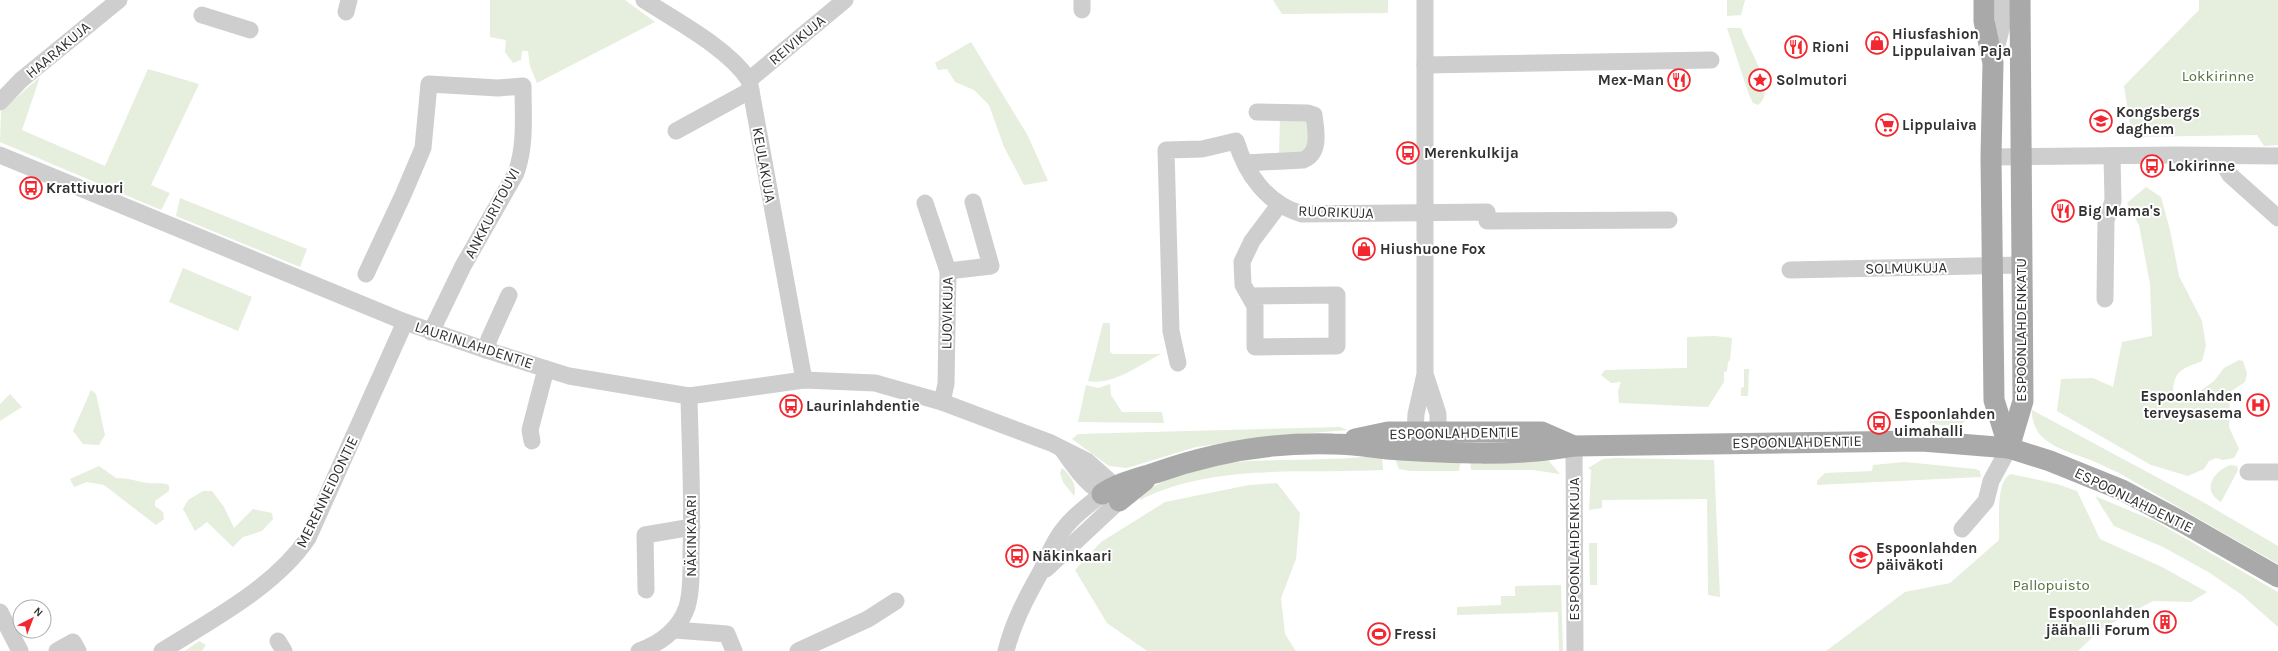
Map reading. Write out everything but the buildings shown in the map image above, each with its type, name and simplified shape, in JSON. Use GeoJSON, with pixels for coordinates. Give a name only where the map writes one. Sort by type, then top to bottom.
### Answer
{"type":"FeatureCollection","features":[{"type":"Feature","properties":{"kind":"main road","name":"ESPOONLAHDENKATU"},"geometry":{"type":"LineString","coordinates":[[1984,0],[1984,21],[1993,63],[1991,158],[1994,400],[2009,448]]}},
{"type":"Feature","properties":{"kind":"main road","name":"ESPOONLAHDENKATU"},"geometry":{"type":"LineString","coordinates":[[2009,448],[2023,401],[2020,0]]}},
{"type":"Feature","properties":{"kind":"main road","name":"ESPOONLAHDENTIE"},"geometry":{"type":"LineString","coordinates":[[1333,444],[1388,432],[1416,432],[1433,441]]}},
{"type":"Feature","properties":{"kind":"main road","name":"ESPOONLAHDENTIE"},"geometry":{"type":"LineString","coordinates":[[1112,494],[1153,473],[1185,461],[1231,452],[1333,444],[1433,441],[1542,452],[1574,446],[1922,441],[2009,448],[2050,461],[2122,490],[2182,522],[2278,577]]}},
{"type":"Feature","properties":{"kind":"street","name":"HAARAKUJA"},"geometry":{"type":"LineString","coordinates":[[0,102],[21,80],[119,0]]}},
{"type":"Feature","properties":{"kind":"street","name":"KEULAKUJA"},"geometry":{"type":"LineString","coordinates":[[644,0],[725,54],[740,67],[750,85],[804,380]]}},
{"type":"Feature","properties":{"kind":"street","name":"REIVIKUJA"},"geometry":{"type":"LineString","coordinates":[[676,131],[750,85],[844,0]]}},
{"type":"Feature","properties":{"kind":"street"},"geometry":{"type":"LineString","coordinates":[[1416,432],[1416,414],[1425,374],[1425,0]]}},
{"type":"Feature","properties":{"kind":"street"},"geometry":{"type":"LineString","coordinates":[[1993,63],[2003,22],[2003,0]]}},
{"type":"Feature","properties":{"kind":"street"},"geometry":{"type":"LineString","coordinates":[[202,15],[250,30]]}},
{"type":"Feature","properties":{"kind":"street"},"geometry":{"type":"LineString","coordinates":[[2003,22],[2020,66]]}},
{"type":"Feature","properties":{"kind":"street"},"geometry":{"type":"LineString","coordinates":[[1425,65],[1711,60]]}},
{"type":"Feature","properties":{"kind":"street","name":"ANKKURITOUVI"},"geometry":{"type":"LineString","coordinates":[[366,274],[423,148],[429,84],[498,88],[523,86],[524,134],[520,161],[516,172],[463,266],[431,332]]}},
{"type":"Feature","properties":{"kind":"street"},"geometry":{"type":"LineString","coordinates":[[1245,163],[1303,160],[1311,157],[1315,151],[1314,115],[1308,113],[1257,112]]}},
{"type":"Feature","properties":{"kind":"street","name":"RUORIKUJA"},"geometry":{"type":"LineString","coordinates":[[1178,363],[1171,331],[1166,150],[1202,149],[1236,141],[1245,163],[1266,194],[1279,205],[1302,214],[1425,214],[1487,212],[1487,221],[1669,220]]}},
{"type":"Feature","properties":{"kind":"street","name":"LAURINLAHDENTIE"},"geometry":{"type":"LineString","coordinates":[[0,155],[405,322],[431,332],[546,369],[569,376],[689,396],[804,380],[875,383],[942,402],[1044,440],[1087,461],[1112,494]]}},
{"type":"Feature","properties":{"kind":"street"},"geometry":{"type":"LineString","coordinates":[[2106,299],[2106,220],[2113,201],[2112,156]]}},
{"type":"Feature","properties":{"kind":"street"},"geometry":{"type":"LineString","coordinates":[[2219,156],[2230,175],[2276,213]]}},
{"type":"Feature","properties":{"kind":"street"},"geometry":{"type":"LineString","coordinates":[[1991,158],[2278,156]]}},
{"type":"Feature","properties":{"kind":"street"},"geometry":{"type":"LineString","coordinates":[[948,271],[991,266],[973,202]]}},
{"type":"Feature","properties":{"kind":"street","name":"LUOVIKUJA"},"geometry":{"type":"LineString","coordinates":[[925,203],[948,271],[946,384],[942,402]]}},
{"type":"Feature","properties":{"kind":"street"},"geometry":{"type":"LineString","coordinates":[[1250,296],[1337,295],[1337,346],[1255,347],[1255,306],[1243,285],[1242,262],[1252,241],[1279,205]]}},
{"type":"Feature","properties":{"kind":"street","name":"SOLMUKUJA"},"geometry":{"type":"LineString","coordinates":[[1790,270],[2021,265]]}},
{"type":"Feature","properties":{"kind":"street"},"geometry":{"type":"LineString","coordinates":[[486,350],[489,339],[509,295]]}},
{"type":"Feature","properties":{"kind":"street","name":"MERENNEIDONTIE"},"geometry":{"type":"LineString","coordinates":[[162,651],[229,609],[286,567],[297,555],[308,538],[405,322]]}},
{"type":"Feature","properties":{"kind":"street"},"geometry":{"type":"LineString","coordinates":[[532,441],[530,430],[546,369]]}},
{"type":"Feature","properties":{"kind":"street"},"geometry":{"type":"LineString","coordinates":[[1425,374],[1438,414],[1433,441]]}},
{"type":"Feature","properties":{"kind":"street","name":"NÄKINKAARI"},"geometry":{"type":"LineString","coordinates":[[639,651],[665,639],[675,630],[686,608],[690,590],[692,527],[689,396]]}},
{"type":"Feature","properties":{"kind":"street","name":"ESPOONLAHDENKUJA"},"geometry":{"type":"LineString","coordinates":[[1574,446],[1575,651]]}},
{"type":"Feature","properties":{"kind":"street"},"geometry":{"type":"LineString","coordinates":[[1962,529],[1986,501],[1991,481],[2009,448]]}},
{"type":"Feature","properties":{"kind":"street"},"geometry":{"type":"LineString","coordinates":[[2248,472],[2278,472]]}},
{"type":"Feature","properties":{"kind":"street","name":"ESPOONLAHDENTIE"},"geometry":{"type":"LineString","coordinates":[[1006,651],[1011,631],[1024,600],[1040,574],[1058,536],[1079,512],[1112,494]]}},
{"type":"Feature","properties":{"kind":"street"},"geometry":{"type":"LineString","coordinates":[[646,590],[645,535],[692,527]]}},
{"type":"Feature","properties":{"kind":"street"},"geometry":{"type":"LineString","coordinates":[[798,651],[868,619],[896,601]]}},
{"type":"Feature","properties":{"kind":"street"},"geometry":{"type":"LineString","coordinates":[[0,612],[20,651]]}},
{"type":"Feature","properties":{"kind":"street"},"geometry":{"type":"LineString","coordinates":[[675,630],[727,634],[734,651]]}},
{"type":"Feature","properties":{"kind":"street"},"geometry":{"type":"LineString","coordinates":[[57,651],[73,642],[78,651]]}},
{"type":"Feature","properties":{"kind":"green space"},"geometry":{"type":"Polygon","coordinates":[[[490,0],[625,0],[655,22],[537,83],[530,66],[528,51],[522,51],[521,60],[513,63],[505,52],[506,40],[490,37],[490,0]]]}},
{"type":"Feature","properties":{"kind":"green space"},"geometry":{"type":"Polygon","coordinates":[[[1273,0],[1388,0],[1388,13],[1282,14],[1273,0]]]}},
{"type":"Feature","properties":{"kind":"green space"},"geometry":{"type":"Polygon","coordinates":[[[1727,0],[1745,0],[1741,15],[1727,16],[1727,0]]]}},
{"type":"Feature","properties":{"kind":"green space","name":"Lokkirinne"},"geometry":{"type":"Polygon","coordinates":[[[2199,0],[2278,0],[2278,145],[2264,146],[2257,135],[2132,137],[2124,86],[2199,10],[2199,0]]]}},
{"type":"Feature","properties":{"kind":"green space"},"geometry":{"type":"Polygon","coordinates":[[[1727,28],[1741,28],[1759,68],[1765,90],[1764,98],[1758,105],[1753,103],[1749,95],[1727,28]]]}},
{"type":"Feature","properties":{"kind":"green space"},"geometry":{"type":"Polygon","coordinates":[[[971,42],[1028,136],[1048,181],[1024,185],[1004,147],[989,105],[974,90],[955,82],[947,69],[938,70],[935,63],[971,42]]]}},
{"type":"Feature","properties":{"kind":"green space"},"geometry":{"type":"Polygon","coordinates":[[[148,69],[199,84],[151,185],[170,193],[161,210],[0,142],[1,111],[40,77],[22,130],[105,166],[148,69]]]}},
{"type":"Feature","properties":{"kind":"green space"},"geometry":{"type":"Polygon","coordinates":[[[1308,117],[1312,123],[1306,154],[1279,155],[1280,118],[1308,117]]]}},
{"type":"Feature","properties":{"kind":"green space"},"geometry":{"type":"Polygon","coordinates":[[[2146,187],[2161,197],[2170,230],[2179,276],[2202,321],[2206,346],[2202,361],[2185,368],[2178,374],[2175,379],[2173,392],[2192,397],[2214,381],[2224,368],[2239,360],[2243,361],[2247,373],[2245,382],[2230,392],[2229,427],[2239,449],[2234,458],[2223,460],[2216,458],[2209,461],[2204,469],[2188,476],[2151,465],[2057,411],[2061,379],[2093,378],[2113,387],[2122,342],[2152,336],[2150,284],[2139,225],[2127,203],[2146,187]]]}},
{"type":"Feature","properties":{"kind":"green space"},"geometry":{"type":"Polygon","coordinates":[[[180,198],[307,249],[300,267],[176,216],[180,198]]]}},
{"type":"Feature","properties":{"kind":"green space"},"geometry":{"type":"Polygon","coordinates":[[[183,268],[252,297],[238,331],[169,302],[183,268]]]}},
{"type":"Feature","properties":{"kind":"green space"},"geometry":{"type":"Polygon","coordinates":[[[1103,323],[1110,323],[1110,352],[1113,354],[1161,354],[1116,378],[1097,382],[1088,381],[1103,323]]]}},
{"type":"Feature","properties":{"kind":"green space"},"geometry":{"type":"Polygon","coordinates":[[[1715,336],[1732,338],[1730,360],[1728,362],[1727,371],[1724,372],[1724,382],[1708,407],[1619,403],[1618,391],[1621,382],[1611,383],[1601,375],[1605,370],[1687,368],[1687,337],[1715,336]]]}},
{"type":"Feature","properties":{"kind":"green space"},"geometry":{"type":"Polygon","coordinates":[[[1744,369],[1749,369],[1748,396],[1741,396],[1741,388],[1744,387],[1744,369]]]}},
{"type":"Feature","properties":{"kind":"green space"},"geometry":{"type":"Polygon","coordinates":[[[1110,384],[1111,395],[1122,412],[1162,412],[1164,423],[1078,422],[1086,385],[1098,388],[1110,384]]]}},
{"type":"Feature","properties":{"kind":"green space"},"geometry":{"type":"Polygon","coordinates":[[[91,390],[96,394],[105,435],[99,445],[83,444],[73,431],[91,390]]]}},
{"type":"Feature","properties":{"kind":"green space"},"geometry":{"type":"Polygon","coordinates":[[[10,394],[22,407],[0,421],[0,404],[10,394]]]}},
{"type":"Feature","properties":{"kind":"green space"},"geometry":{"type":"Polygon","coordinates":[[[1977,410],[1973,416],[1962,423],[1950,425],[1930,424],[1929,418],[1937,411],[1977,410]]]}},
{"type":"Feature","properties":{"kind":"green space"},"geometry":{"type":"Polygon","coordinates":[[[2032,410],[2203,502],[2278,546],[2278,564],[2119,473],[2053,445],[2038,431],[2033,422],[2032,410]]]}},
{"type":"Feature","properties":{"kind":"green space"},"geometry":{"type":"Polygon","coordinates":[[[1340,427],[1348,430],[1285,435],[1196,447],[1127,468],[1109,466],[1072,439],[1078,434],[1340,427]]]}},
{"type":"Feature","properties":{"kind":"green space"},"geometry":{"type":"Polygon","coordinates":[[[1382,455],[1383,470],[1290,471],[1228,475],[1197,480],[1168,488],[1140,500],[1140,495],[1163,482],[1185,472],[1208,466],[1254,461],[1341,459],[1382,455]]]}},
{"type":"Feature","properties":{"kind":"green space"},"geometry":{"type":"Polygon","coordinates":[[[1470,458],[1548,460],[1560,474],[1533,470],[1471,470],[1470,458]]]}},
{"type":"Feature","properties":{"kind":"green space"},"geometry":{"type":"Polygon","coordinates":[[[1395,459],[1461,459],[1459,471],[1410,471],[1399,469],[1395,459]]]}},
{"type":"Feature","properties":{"kind":"green space"},"geometry":{"type":"Polygon","coordinates":[[[1603,459],[1714,460],[1720,597],[1708,595],[1707,499],[1602,500],[1602,508],[1589,510],[1591,470],[1588,468],[1603,459]]]}},
{"type":"Feature","properties":{"kind":"green space"},"geometry":{"type":"Polygon","coordinates":[[[1905,462],[1976,469],[1980,471],[1981,477],[1817,485],[1817,481],[1825,473],[1872,471],[1873,465],[1905,462]]]}},
{"type":"Feature","properties":{"kind":"green space"},"geometry":{"type":"Polygon","coordinates":[[[2230,465],[2237,466],[2238,470],[2221,502],[2212,492],[2212,482],[2214,477],[2219,472],[2230,465]]]}},
{"type":"Feature","properties":{"kind":"green space"},"geometry":{"type":"Polygon","coordinates":[[[99,466],[116,478],[169,485],[169,491],[155,501],[155,506],[163,512],[164,519],[156,525],[104,485],[87,482],[74,487],[70,479],[99,466]]]}},
{"type":"Feature","properties":{"kind":"green space"},"geometry":{"type":"Polygon","coordinates":[[[1062,468],[1068,474],[1074,485],[1074,496],[1063,482],[1060,473],[1062,468]]]}},
{"type":"Feature","properties":{"kind":"green space","name":"Pallopuisto"},"geometry":{"type":"Polygon","coordinates":[[[2011,474],[2057,484],[2077,491],[2100,539],[2162,567],[2207,592],[2191,602],[2153,601],[2101,629],[2078,651],[1826,651],[1905,592],[1950,583],[1999,540],[2000,494],[2006,478],[2011,474]]]}},
{"type":"Feature","properties":{"kind":"green space"},"geometry":{"type":"Polygon","coordinates":[[[1277,483],[1300,513],[1296,559],[1281,598],[1285,634],[1296,651],[1147,651],[1107,623],[1075,570],[1101,542],[1165,502],[1249,485],[1277,483]]]}},
{"type":"Feature","properties":{"kind":"green space"},"geometry":{"type":"Polygon","coordinates":[[[203,491],[212,491],[224,507],[234,528],[253,509],[272,513],[273,519],[262,531],[243,537],[233,547],[207,522],[195,531],[183,509],[188,500],[203,491]]]}},
{"type":"Feature","properties":{"kind":"green space"},"geometry":{"type":"Polygon","coordinates":[[[2095,496],[2157,522],[2278,592],[2278,627],[2242,595],[2210,573],[2163,547],[2114,526],[2095,496]]]}},
{"type":"Feature","properties":{"kind":"green space"},"geometry":{"type":"Polygon","coordinates":[[[1589,543],[1597,543],[1597,585],[1590,585],[1589,543]]]}},
{"type":"Feature","properties":{"kind":"green space"},"geometry":{"type":"Polygon","coordinates":[[[1561,585],[1563,651],[1559,651],[1558,612],[1457,615],[1457,607],[1501,605],[1501,596],[1515,596],[1515,586],[1561,585]]]}},
{"type":"Feature","properties":{"kind":"green space"},"geometry":{"type":"Polygon","coordinates":[[[199,641],[206,645],[202,651],[185,651],[199,641]]]}},
{"type":"Feature","properties":{"kind":"place","name":"Hiusfashion Lippulaivan Paja"},"geometry":{"type":"Point","coordinates":[1877,43]}},
{"type":"Feature","properties":{"kind":"place","name":"Rioni"},"geometry":{"type":"Point","coordinates":[1796,47]}},
{"type":"Feature","properties":{"kind":"place","name":"Mex-Man"},"geometry":{"type":"Point","coordinates":[1679,80]}},
{"type":"Feature","properties":{"kind":"place","name":"Solmutori"},"geometry":{"type":"Point","coordinates":[1760,80]}},
{"type":"Feature","properties":{"kind":"place","name":"Kongsbergs daghem"},"geometry":{"type":"Point","coordinates":[2101,121]}},
{"type":"Feature","properties":{"kind":"place","name":"Lippulaiva"},"geometry":{"type":"Point","coordinates":[1887,125]}},
{"type":"Feature","properties":{"kind":"place","name":"Merenkulkija"},"geometry":{"type":"Point","coordinates":[1408,153]}},
{"type":"Feature","properties":{"kind":"place","name":"Lokirinne"},"geometry":{"type":"Point","coordinates":[2152,166]}},
{"type":"Feature","properties":{"kind":"place","name":"Krattivuori"},"geometry":{"type":"Point","coordinates":[31,188]}},
{"type":"Feature","properties":{"kind":"place","name":"Big Mama's"},"geometry":{"type":"Point","coordinates":[2063,211]}},
{"type":"Feature","properties":{"kind":"place","name":"Hiushuone Fox"},"geometry":{"type":"Point","coordinates":[1364,249]}},
{"type":"Feature","properties":{"kind":"place","name":"Espoonlahden terveysasema"},"geometry":{"type":"Point","coordinates":[2258,405]}},
{"type":"Feature","properties":{"kind":"place","name":"Laurinlahdentie"},"geometry":{"type":"Point","coordinates":[791,406]}},
{"type":"Feature","properties":{"kind":"place","name":"Espoonlahden uimahalli"},"geometry":{"type":"Point","coordinates":[1879,423]}},
{"type":"Feature","properties":{"kind":"place","name":"Näkinkaari"},"geometry":{"type":"Point","coordinates":[1017,556]}},
{"type":"Feature","properties":{"kind":"place","name":"Espoonlahden päiväkoti"},"geometry":{"type":"Point","coordinates":[1861,557]}},
{"type":"Feature","properties":{"kind":"place","name":"Espoonlahden jäähalli Forum"},"geometry":{"type":"Point","coordinates":[2165,622]}},
{"type":"Feature","properties":{"kind":"place","name":"Fressi"},"geometry":{"type":"Point","coordinates":[1379,634]}}]}
